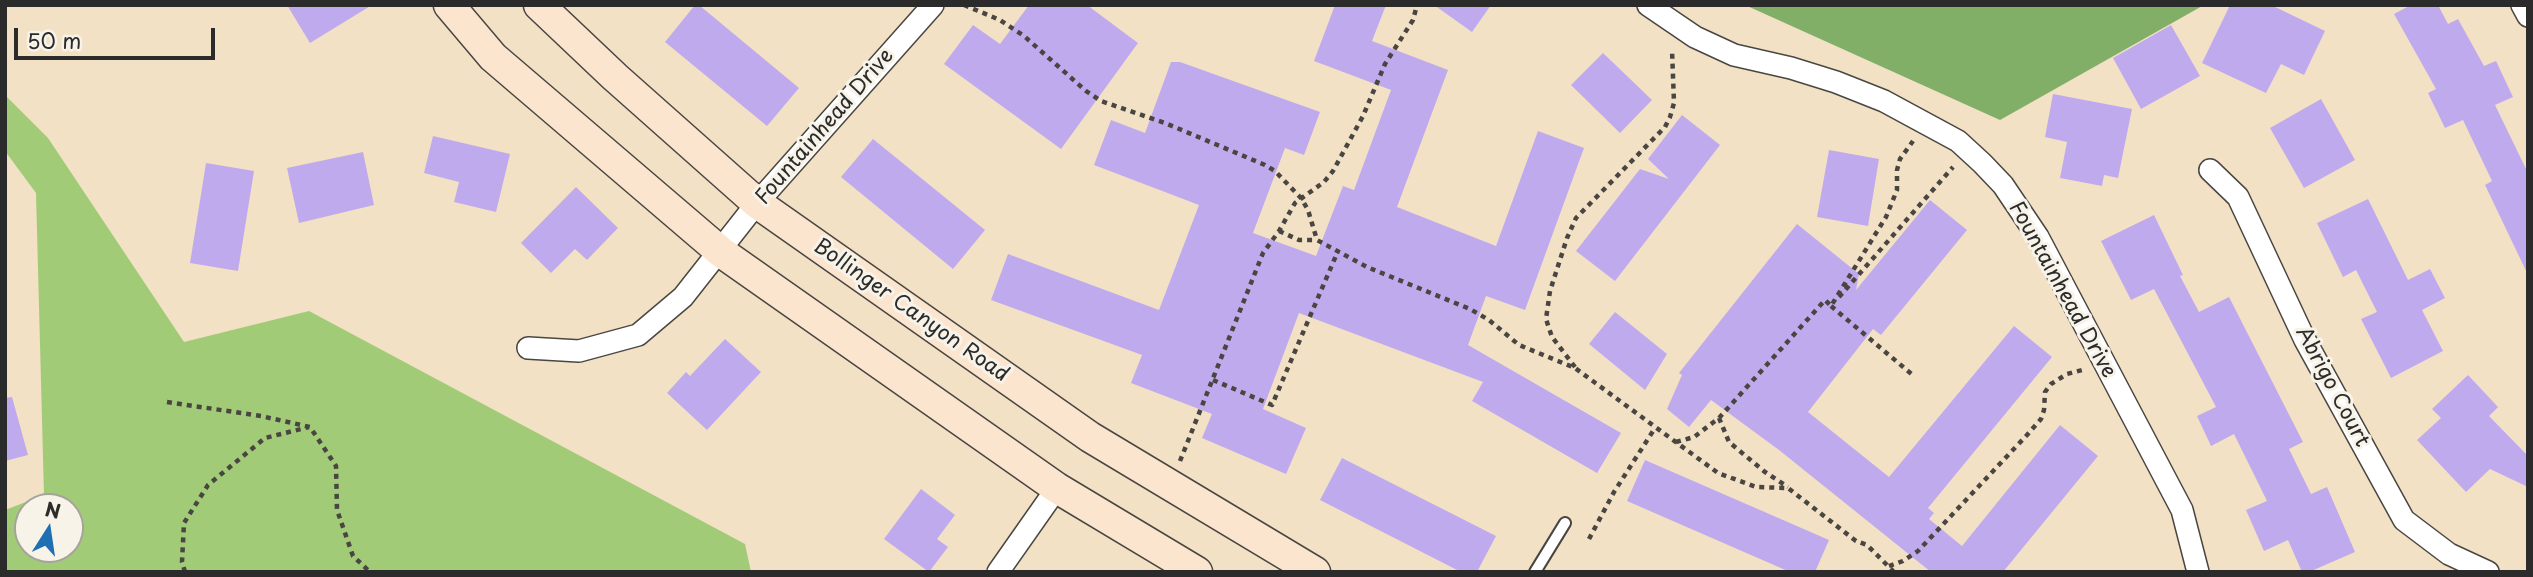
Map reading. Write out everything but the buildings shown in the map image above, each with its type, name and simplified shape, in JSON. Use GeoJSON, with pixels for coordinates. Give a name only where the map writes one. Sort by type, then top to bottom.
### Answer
{"type":"FeatureCollection","features":[{"type":"Feature","properties":{"kind":"main road"},"geometry":{"type":"LineString","coordinates":[[449,5],[493,57],[721,252],[1057,488],[1197,572]]}},
{"type":"Feature","properties":{"kind":"main road","name":"Bollinger Canyon Road"},"geometry":{"type":"LineString","coordinates":[[539,5],[615,77],[758,203],[1090,437],[1315,572]]}},
{"type":"Feature","properties":{"kind":"street","name":"Fountainhead Drive"},"geometry":{"type":"LineString","coordinates":[[528,348],[579,351],[638,335],[683,298],[758,203],[933,5]]}},
{"type":"Feature","properties":{"kind":"street","name":"Fountainhead Drive"},"geometry":{"type":"LineString","coordinates":[[1648,5],[1695,37],[1734,55],[1836,82],[1884,101],[1958,141],[2003,185],[2038,237],[2182,510],[2198,572]]}},
{"type":"Feature","properties":{"kind":"street"},"geometry":{"type":"LineString","coordinates":[[2522,5],[2528,16]]}},
{"type":"Feature","properties":{"kind":"street","name":"Abrigo Court"},"geometry":{"type":"LineString","coordinates":[[2210,170],[2238,197],[2305,340],[2404,520],[2449,554],[2488,572]]}},
{"type":"Feature","properties":{"kind":"street"},"geometry":{"type":"LineString","coordinates":[[998,572],[1057,488]]}},
{"type":"Feature","properties":{"kind":"lane"},"geometry":{"type":"LineString","coordinates":[[1535,572],[1565,523]]}},
{"type":"Feature","properties":{"kind":"path"},"geometry":{"type":"LineString","coordinates":[[964,5],[1000,20],[1024,36],[1101,101],[1165,123],[1275,171],[1301,198],[1308,210],[1317,240]]}},
{"type":"Feature","properties":{"kind":"path"},"geometry":{"type":"LineString","coordinates":[[1171,485],[1263,253],[1289,211],[1333,171],[1363,116],[1385,64],[1413,20],[1418,5]]}},
{"type":"Feature","properties":{"kind":"path"},"geometry":{"type":"LineString","coordinates":[[1575,368],[1552,337],[1546,319],[1550,291],[1567,237],[1576,218],[1665,127],[1670,117],[1674,95],[1667,20]]}},
{"type":"Feature","properties":{"kind":"path"},"geometry":{"type":"LineString","coordinates":[[1831,306],[1886,218],[1897,190],[1900,159],[1927,125]]}},
{"type":"Feature","properties":{"kind":"path"},"geometry":{"type":"LineString","coordinates":[[1831,306],[1967,149]]}},
{"type":"Feature","properties":{"kind":"path"},"geometry":{"type":"LineString","coordinates":[[1279,231],[1299,240],[1317,240],[1397,280],[1470,309],[1489,320],[1518,345],[1575,368],[1718,473],[1756,487],[1788,488]]}},
{"type":"Feature","properties":{"kind":"path"},"geometry":{"type":"LineString","coordinates":[[1213,380],[1272,405],[1338,251]]}},
{"type":"Feature","properties":{"kind":"path"},"geometry":{"type":"LineString","coordinates":[[1675,442],[1694,437],[1719,418],[1825,300],[1914,377]]}},
{"type":"Feature","properties":{"kind":"path"},"geometry":{"type":"LineString","coordinates":[[1888,566],[1903,561],[1918,551],[2028,435],[2040,419],[2044,410],[2045,392],[2051,384],[2067,374],[2106,367]]}},
{"type":"Feature","properties":{"kind":"path"},"geometry":{"type":"LineString","coordinates":[[167,402],[261,416],[310,427],[335,466],[337,510],[353,556],[370,572]]}},
{"type":"Feature","properties":{"kind":"path"},"geometry":{"type":"LineString","coordinates":[[1719,418],[1729,442],[1856,541],[1867,545],[1894,572]]}},
{"type":"Feature","properties":{"kind":"path"},"geometry":{"type":"LineString","coordinates":[[185,572],[182,562],[184,523],[208,485],[265,438],[310,427]]}},
{"type":"Feature","properties":{"kind":"path"},"geometry":{"type":"LineString","coordinates":[[1589,539],[1614,492],[1655,428]]}},
{"type":"Feature","properties":{"kind":"green space"},"geometry":{"type":"Polygon","coordinates":[[[1745,5],[2204,5],[2000,120],[1745,5]]]}},
{"type":"Feature","properties":{"kind":"green space"},"geometry":{"type":"Polygon","coordinates":[[[5,95],[48,138],[184,342],[309,311],[745,544],[751,572],[5,572],[5,510],[14,507],[14,563],[84,563],[84,493],[44,493],[36,193],[5,151],[5,95]]]}}]}
